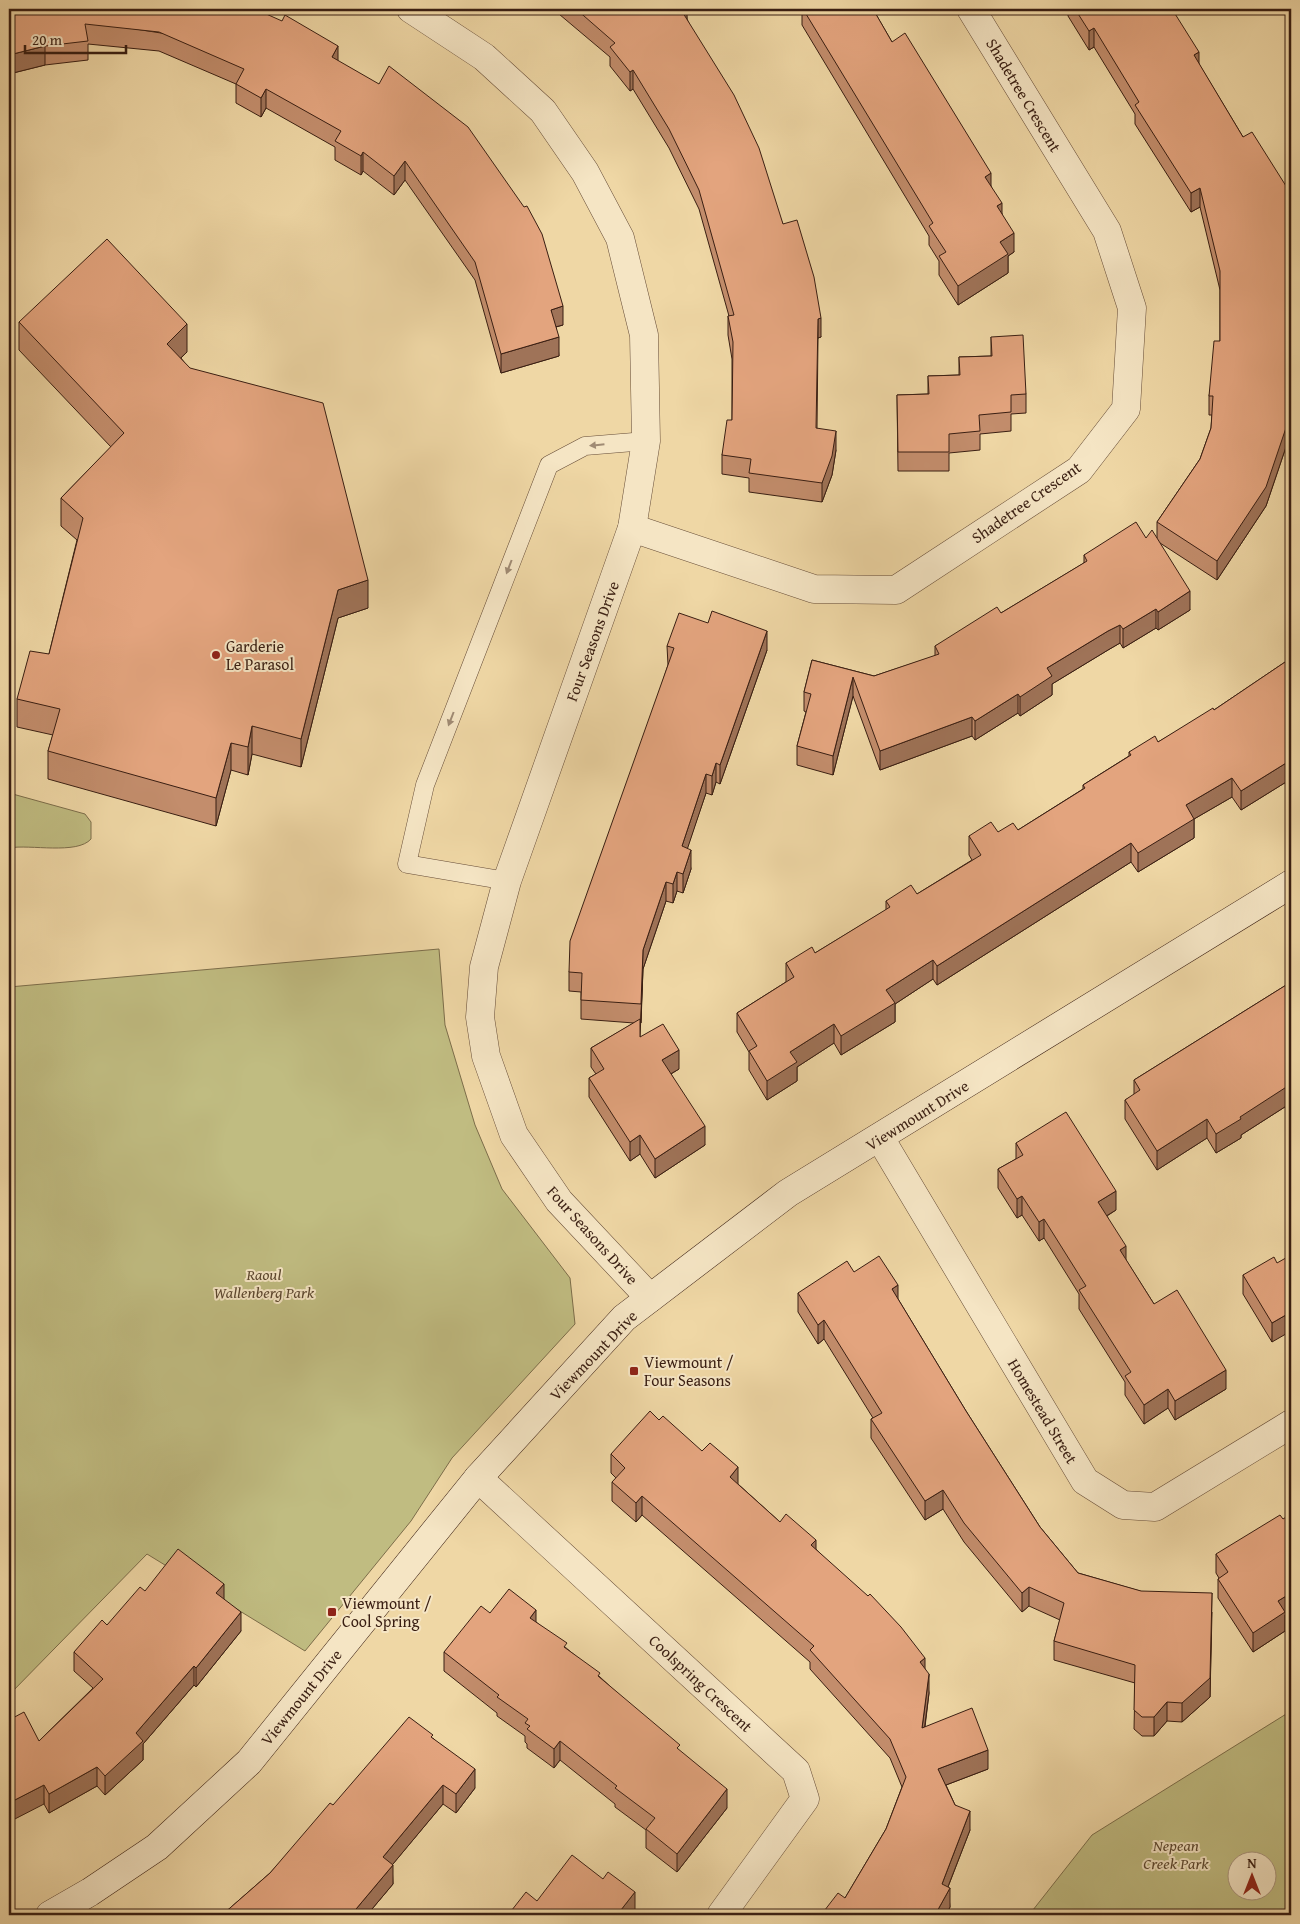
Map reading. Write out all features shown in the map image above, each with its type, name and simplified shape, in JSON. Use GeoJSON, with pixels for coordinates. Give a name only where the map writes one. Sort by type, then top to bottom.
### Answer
{"type":"FeatureCollection","features":[{"type":"Feature","properties":{"kind":"street","name":"Four Seasons Drive"},"geometry":{"type":"LineString","coordinates":[[411,9],[484,57],[543,111],[586,172],[620,238],[644,335],[646,441],[632,528],[507,881],[484,967],[480,1017],[489,1064],[514,1135],[559,1201],[650,1298]]}},
{"type":"Feature","properties":{"kind":"street","name":"Shadetree Crescent"},"geometry":{"type":"LineString","coordinates":[[632,528],[814,589],[896,590],[1079,470],[1126,409],[1132,308],[1107,231],[972,9]]}},
{"type":"Feature","properties":{"kind":"street","name":"Viewmount Drive"},"geometry":{"type":"LineString","coordinates":[[50,1915],[90,1892],[157,1847],[249,1762],[478,1478],[624,1318],[788,1193],[1291,884]]}},
{"type":"Feature","properties":{"kind":"street","name":"Homestead Street"},"geometry":{"type":"LineString","coordinates":[[880,1138],[1085,1481],[1123,1505],[1156,1507],[1291,1424]]}},
{"type":"Feature","properties":{"kind":"street","name":"Coolspring Crescent"},"geometry":{"type":"LineString","coordinates":[[478,1478],[796,1771],[805,1799],[721,1915]]}},
{"type":"Feature","properties":{"kind":"lane"},"geometry":{"type":"LineString","coordinates":[[507,881],[407,864],[425,785],[549,465],[585,446],[646,441]]}},
{"type":"Feature","properties":{"kind":"green space"},"geometry":{"type":"Polygon","coordinates":[[[9,793],[85,814],[91,822],[91,839],[75,847],[9,848],[9,793]]]}},
{"type":"Feature","properties":{"kind":"green space","name":"Raoul Wallenberg Park"},"geometry":{"type":"Polygon","coordinates":[[[439,949],[445,1025],[475,1125],[502,1189],[570,1278],[575,1324],[452,1458],[411,1521],[305,1651],[147,1554],[9,1695],[9,987],[439,949]]]}},
{"type":"Feature","properties":{"kind":"green space","name":"Nepean Creek Park"},"geometry":{"type":"Polygon","coordinates":[[[1291,1711],[1291,1915],[1029,1915],[1092,1835],[1291,1711]]]}},
{"type":"Feature","properties":{"kind":"building"},"geometry":{"type":"Polygon","coordinates":[[[9,9],[255,9],[282,21],[285,15],[338,46],[332,57],[379,84],[389,66],[468,127],[524,207],[527,206],[542,234],[563,306],[551,310],[559,337],[501,354],[475,262],[405,161],[394,176],[363,152],[361,156],[335,141],[341,131],[266,89],[261,98],[236,84],[244,69],[159,32],[85,24],[88,41],[45,46],[9,55],[9,9]]]}},
{"type":"Feature","properties":{"kind":"building"},"geometry":{"type":"Polygon","coordinates":[[[576,9],[686,9],[683,13],[734,95],[759,148],[783,224],[797,220],[814,277],[821,318],[818,319],[816,428],[836,431],[832,456],[822,483],[749,473],[751,459],[722,455],[727,420],[732,420],[733,342],[728,316],[734,315],[699,190],[669,129],[633,70],[630,72],[610,47],[615,43],[576,9]]]}},
{"type":"Feature","properties":{"kind":"building"},"geometry":{"type":"Polygon","coordinates":[[[803,9],[873,9],[892,42],[905,33],[991,173],[985,177],[1002,203],[997,206],[1014,233],[1000,242],[1008,254],[958,286],[939,256],[946,252],[929,226],[933,223],[803,9]]]}},
{"type":"Feature","properties":{"kind":"building"},"geometry":{"type":"Polygon","coordinates":[[[1075,9],[1172,9],[1199,52],[1194,55],[1243,137],[1252,132],[1286,186],[1291,206],[1291,413],[1266,487],[1217,561],[1157,522],[1200,459],[1211,428],[1213,396],[1209,396],[1214,341],[1220,341],[1220,271],[1200,188],[1191,193],[1135,105],[1139,102],[1094,28],[1089,31],[1075,9]]]}},
{"type":"Feature","properties":{"kind":"building"},"geometry":{"type":"Polygon","coordinates":[[[107,239],[187,324],[167,344],[190,368],[323,403],[368,580],[338,590],[301,739],[252,726],[248,747],[231,743],[216,798],[48,751],[60,709],[17,699],[30,651],[49,654],[83,518],[61,498],[124,433],[19,322],[107,239]]]}},
{"type":"Feature","properties":{"kind":"building"},"geometry":{"type":"Polygon","coordinates":[[[1023,335],[1026,394],[1011,395],[1011,412],[979,415],[980,431],[949,434],[949,452],[898,452],[897,395],[929,394],[928,376],[960,375],[959,357],[992,356],[991,337],[1023,335]]]}},
{"type":"Feature","properties":{"kind":"building"},"geometry":{"type":"Polygon","coordinates":[[[1136,522],[1146,538],[1152,530],[1190,591],[1158,612],[1156,609],[1123,629],[1120,625],[1108,631],[1047,668],[1052,676],[1020,697],[1018,694],[975,721],[972,717],[880,751],[853,677],[833,756],[797,746],[811,694],[804,692],[812,660],[874,676],[939,654],[935,646],[997,607],[1001,613],[1087,561],[1084,555],[1136,522]]]}},
{"type":"Feature","properties":{"kind":"building"},"geometry":{"type":"Polygon","coordinates":[[[712,611],[767,631],[720,765],[716,763],[712,776],[706,774],[682,846],[691,850],[683,874],[677,872],[673,884],[666,882],[643,950],[641,1004],[581,1000],[582,973],[569,972],[570,941],[674,648],[667,646],[679,613],[708,623],[712,611]]]}},
{"type":"Feature","properties":{"kind":"building"},"geometry":{"type":"Polygon","coordinates":[[[1291,658],[1291,760],[1241,791],[1232,778],[1186,805],[1194,819],[1138,853],[1131,843],[937,966],[933,960],[886,990],[895,1003],[841,1036],[834,1024],[790,1052],[797,1062],[767,1081],[749,1051],[757,1046],[737,1013],[794,977],[786,963],[812,947],[815,953],[890,907],[886,901],[911,885],[917,894],[981,855],[969,836],[991,822],[998,832],[1013,823],[1018,830],[1085,788],[1083,785],[1131,755],[1129,752],[1155,736],[1158,742],[1213,708],[1214,710],[1291,658]]]}},
{"type":"Feature","properties":{"kind":"building"},"geometry":{"type":"Polygon","coordinates":[[[1291,982],[1291,1066],[1286,1069],[1291,1077],[1291,1084],[1216,1134],[1207,1119],[1157,1151],[1125,1100],[1140,1090],[1134,1080],[1291,982]]]}},
{"type":"Feature","properties":{"kind":"building"},"geometry":{"type":"Polygon","coordinates":[[[640,1019],[640,1037],[663,1024],[679,1050],[662,1060],[705,1126],[655,1159],[640,1135],[630,1142],[589,1078],[604,1069],[591,1048],[640,1019]]]}},
{"type":"Feature","properties":{"kind":"building"},"geometry":{"type":"Polygon","coordinates":[[[1066,1112],[1116,1191],[1098,1202],[1126,1246],[1120,1250],[1154,1304],[1177,1290],[1226,1370],[1175,1401],[1168,1389],[1144,1405],[1125,1376],[1131,1372],[1079,1290],[1086,1286],[1044,1219],[1039,1222],[1022,1196],[1017,1199],[998,1169],[1023,1155],[1016,1143],[1066,1112]]]}},
{"type":"Feature","properties":{"kind":"building"},"geometry":{"type":"Polygon","coordinates":[[[1291,1255],[1291,1312],[1272,1323],[1243,1275],[1274,1257],[1277,1263],[1291,1255]]]}},
{"type":"Feature","properties":{"kind":"building"},"geometry":{"type":"Polygon","coordinates":[[[879,1256],[898,1285],[892,1289],[966,1411],[1040,1527],[1078,1573],[1141,1591],[1212,1593],[1210,1678],[1182,1703],[1167,1702],[1154,1717],[1142,1717],[1134,1710],[1135,1665],[1054,1641],[1064,1603],[1029,1587],[1022,1593],[964,1523],[943,1490],[925,1501],[871,1419],[882,1413],[824,1320],[818,1325],[798,1293],[847,1261],[854,1272],[879,1256]]]}},
{"type":"Feature","properties":{"kind":"building"},"geometry":{"type":"Polygon","coordinates":[[[650,1411],[659,1420],[663,1416],[702,1451],[710,1443],[738,1467],[730,1477],[780,1522],[786,1514],[816,1540],[811,1545],[868,1596],[870,1594],[901,1627],[925,1658],[920,1662],[929,1674],[922,1728],[972,1708],[988,1750],[938,1769],[955,1805],[970,1811],[942,1884],[950,1888],[935,1915],[921,1915],[916,1912],[914,1915],[821,1915],[838,1893],[845,1898],[886,1829],[906,1777],[890,1739],[810,1650],[814,1646],[642,1496],[636,1503],[612,1482],[625,1468],[611,1454],[650,1411]]]}},
{"type":"Feature","properties":{"kind":"building"},"geometry":{"type":"Polygon","coordinates":[[[1291,1514],[1291,1593],[1278,1601],[1285,1612],[1253,1633],[1218,1579],[1228,1572],[1216,1554],[1280,1515],[1283,1519],[1291,1514]]]}},
{"type":"Feature","properties":{"kind":"building"},"geometry":{"type":"Polygon","coordinates":[[[178,1549],[224,1584],[216,1593],[241,1612],[196,1668],[194,1666],[136,1733],[143,1741],[105,1776],[97,1767],[49,1794],[44,1785],[9,1803],[9,1720],[24,1712],[39,1741],[103,1679],[74,1652],[102,1620],[107,1625],[140,1587],[145,1591],[178,1549]]]}},
{"type":"Feature","properties":{"kind":"building"},"geometry":{"type":"Polygon","coordinates":[[[509,1589],[536,1610],[530,1618],[567,1643],[564,1647],[600,1673],[598,1676],[680,1745],[677,1748],[727,1789],[677,1854],[646,1829],[655,1818],[615,1788],[617,1786],[560,1741],[554,1749],[527,1729],[530,1726],[525,1723],[528,1719],[497,1697],[499,1695],[444,1652],[481,1606],[490,1613],[509,1589]]]}},
{"type":"Feature","properties":{"kind":"building"},"geometry":{"type":"Polygon","coordinates":[[[409,1717],[433,1735],[431,1737],[475,1769],[456,1794],[443,1785],[383,1857],[393,1865],[351,1915],[222,1915],[270,1873],[330,1803],[333,1805],[409,1717]]]}},
{"type":"Feature","properties":{"kind":"building"},"geometry":{"type":"Polygon","coordinates":[[[572,1855],[603,1879],[608,1872],[635,1892],[617,1915],[508,1915],[526,1892],[537,1901],[572,1855]]]}},
{"type":"Feature","properties":{"kind":"place","name":"Garderie Le Parasol"},"geometry":{"type":"Point","coordinates":[216,655]}},
{"type":"Feature","properties":{"kind":"place","name":"Viewmount / Four Seasons"},"geometry":{"type":"Point","coordinates":[634,1371]}},
{"type":"Feature","properties":{"kind":"place","name":"Viewmount / Cool Spring"},"geometry":{"type":"Point","coordinates":[332,1612]}}]}
